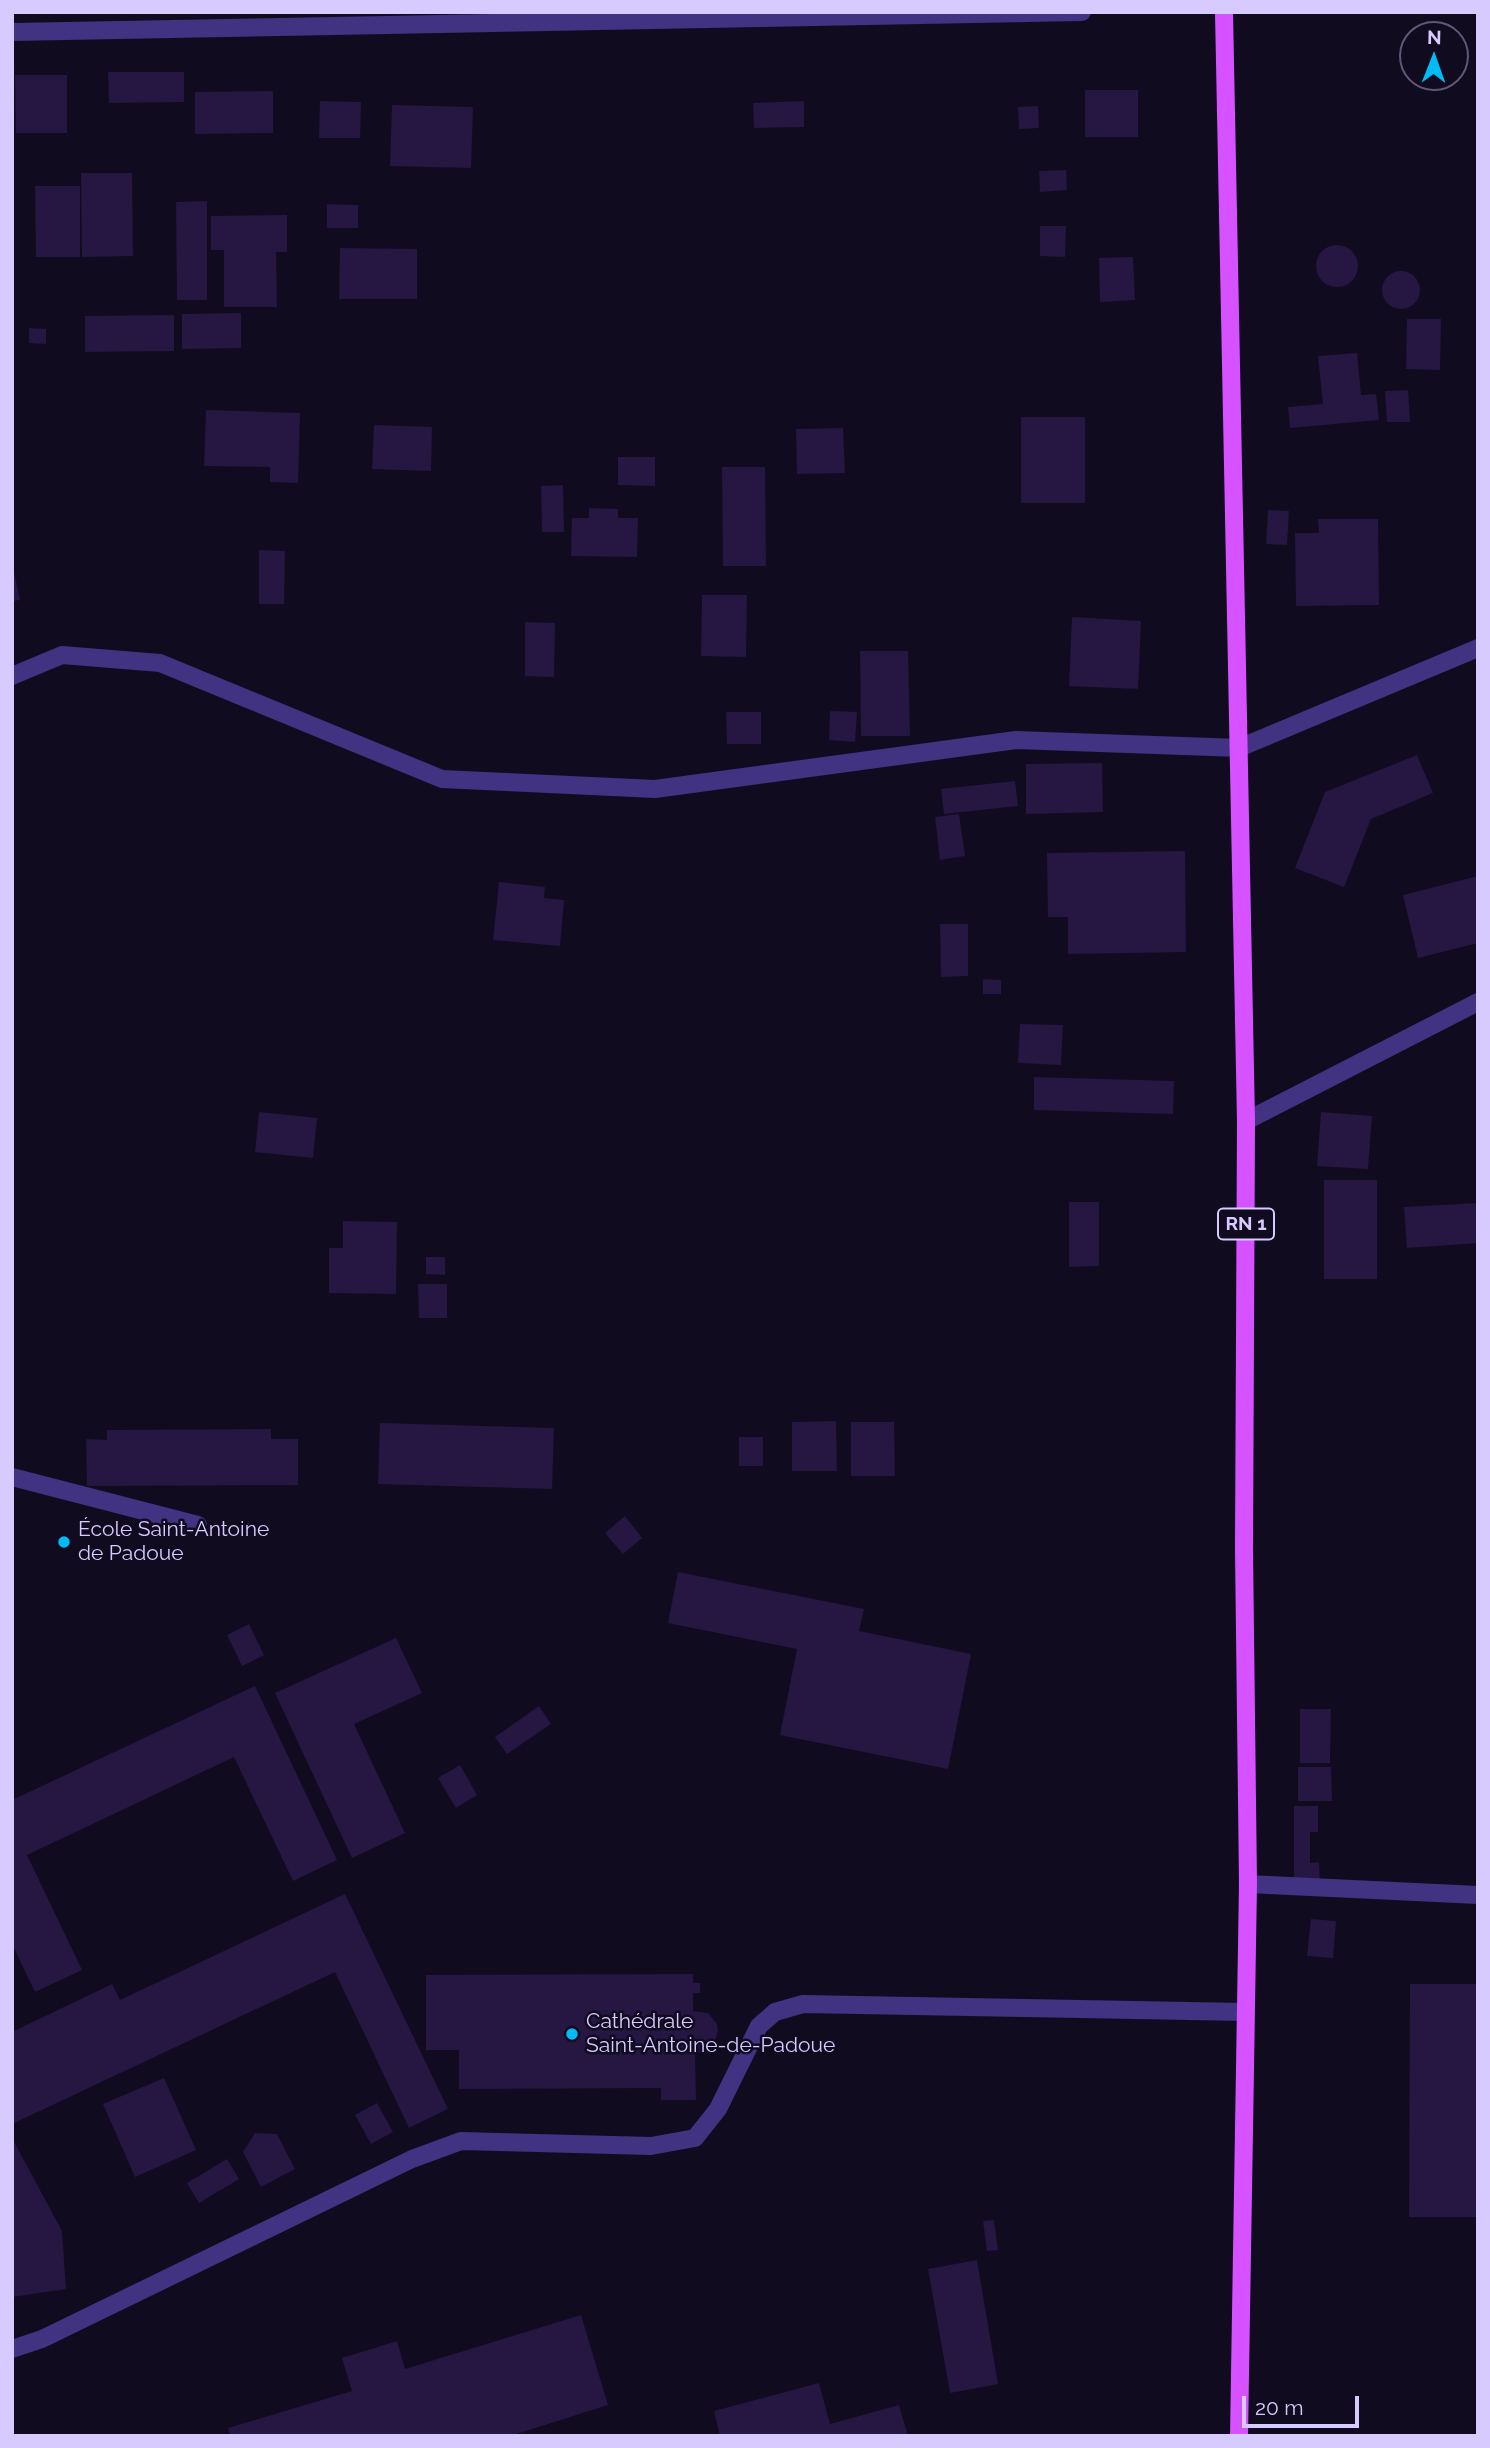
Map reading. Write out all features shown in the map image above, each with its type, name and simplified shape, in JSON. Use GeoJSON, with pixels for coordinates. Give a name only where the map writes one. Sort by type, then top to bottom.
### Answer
{"type":"FeatureCollection","features":[{"type":"Feature","properties":{"kind":"main road","name":"RN 1"},"geometry":{"type":"LineString","coordinates":[[1224,12],[1246,1121],[1244,1549],[1248,1884],[1239,2436]]}},
{"type":"Feature","properties":{"kind":"street"},"geometry":{"type":"LineString","coordinates":[[12,32],[645,16],[1082,12]]}},
{"type":"Feature","properties":{"kind":"street"},"geometry":{"type":"LineString","coordinates":[[12,677],[62,655],[160,663],[442,779],[655,789],[1016,740],[1239,748],[1478,648]]}},
{"type":"Feature","properties":{"kind":"street"},"geometry":{"type":"LineString","coordinates":[[1246,1121],[1478,1002]]}},
{"type":"Feature","properties":{"kind":"street"},"geometry":{"type":"LineString","coordinates":[[12,1477],[198,1525]]}},
{"type":"Feature","properties":{"kind":"street"},"geometry":{"type":"LineString","coordinates":[[1248,1884],[1478,1895]]}},
{"type":"Feature","properties":{"kind":"street"},"geometry":{"type":"LineString","coordinates":[[12,2349],[42,2339],[412,2159],[461,2141],[651,2146],[695,2138],[718,2109],[759,2026],[775,2012],[803,2004],[1245,2012]]}},
{"type":"Feature","properties":{"kind":"building"},"geometry":{"type":"Polygon","coordinates":[[[108,72],[184,72],[184,102],[109,103],[108,72]]]}},
{"type":"Feature","properties":{"kind":"building"},"geometry":{"type":"Polygon","coordinates":[[[15,75],[67,75],[67,133],[16,133],[15,75]]]}},
{"type":"Feature","properties":{"kind":"building"},"geometry":{"type":"Polygon","coordinates":[[[1085,90],[1138,90],[1138,137],[1085,137],[1085,90]]]}},
{"type":"Feature","properties":{"kind":"building"},"geometry":{"type":"Polygon","coordinates":[[[273,91],[273,133],[195,134],[195,92],[273,91]]]}},
{"type":"Feature","properties":{"kind":"building"},"geometry":{"type":"Polygon","coordinates":[[[320,101],[361,102],[360,138],[319,138],[320,101]]]}},
{"type":"Feature","properties":{"kind":"building"},"geometry":{"type":"Polygon","coordinates":[[[804,101],[804,127],[754,128],[753,103],[804,101]]]}},
{"type":"Feature","properties":{"kind":"building"},"geometry":{"type":"Polygon","coordinates":[[[392,105],[473,107],[471,168],[390,166],[392,105]]]}},
{"type":"Feature","properties":{"kind":"building"},"geometry":{"type":"Polygon","coordinates":[[[1038,106],[1039,128],[1019,129],[1018,107],[1038,106]]]}},
{"type":"Feature","properties":{"kind":"building"},"geometry":{"type":"Polygon","coordinates":[[[1066,170],[1067,190],[1040,192],[1039,171],[1066,170]]]}},
{"type":"Feature","properties":{"kind":"building"},"geometry":{"type":"Polygon","coordinates":[[[81,173],[132,173],[133,256],[82,257],[81,173]]]}},
{"type":"Feature","properties":{"kind":"building"},"geometry":{"type":"Polygon","coordinates":[[[35,186],[80,186],[80,257],[36,257],[35,186]]]}},
{"type":"Feature","properties":{"kind":"building"},"geometry":{"type":"Polygon","coordinates":[[[207,201],[207,300],[177,300],[176,202],[207,201]]]}},
{"type":"Feature","properties":{"kind":"building"},"geometry":{"type":"Polygon","coordinates":[[[327,204],[358,205],[358,228],[327,228],[327,204]]]}},
{"type":"Feature","properties":{"kind":"building"},"geometry":{"type":"Polygon","coordinates":[[[287,215],[287,252],[276,252],[277,307],[224,307],[224,250],[211,250],[211,216],[287,215]]]}},
{"type":"Feature","properties":{"kind":"building"},"geometry":{"type":"Polygon","coordinates":[[[1040,226],[1066,226],[1065,257],[1040,256],[1040,226]]]}},
{"type":"Feature","properties":{"kind":"building"},"geometry":{"type":"Polygon","coordinates":[[[1337,245],[1352,251],[1358,266],[1352,281],[1337,287],[1322,281],[1316,266],[1322,251],[1337,245]]]}},
{"type":"Feature","properties":{"kind":"building"},"geometry":{"type":"Polygon","coordinates":[[[340,248],[417,249],[417,299],[339,299],[340,248]]]}},
{"type":"Feature","properties":{"kind":"building"},"geometry":{"type":"Polygon","coordinates":[[[1133,257],[1135,300],[1100,302],[1099,258],[1133,257]]]}},
{"type":"Feature","properties":{"kind":"building"},"geometry":{"type":"Polygon","coordinates":[[[1401,271],[1415,276],[1420,290],[1415,304],[1401,309],[1387,304],[1382,290],[1387,276],[1401,271]]]}},
{"type":"Feature","properties":{"kind":"building"},"geometry":{"type":"Polygon","coordinates":[[[241,313],[241,348],[182,349],[182,314],[241,313]]]}},
{"type":"Feature","properties":{"kind":"building"},"geometry":{"type":"Polygon","coordinates":[[[174,315],[174,351],[85,352],[85,316],[174,315]]]}},
{"type":"Feature","properties":{"kind":"building"},"geometry":{"type":"Polygon","coordinates":[[[1407,319],[1441,319],[1440,370],[1406,369],[1407,319]]]}},
{"type":"Feature","properties":{"kind":"building"},"geometry":{"type":"Polygon","coordinates":[[[29,328],[46,329],[46,344],[29,343],[29,328]]]}},
{"type":"Feature","properties":{"kind":"building"},"geometry":{"type":"Polygon","coordinates":[[[1357,353],[1361,395],[1376,394],[1379,420],[1290,428],[1288,407],[1323,404],[1318,356],[1357,353]]]}},
{"type":"Feature","properties":{"kind":"building"},"geometry":{"type":"Polygon","coordinates":[[[1408,390],[1410,422],[1387,422],[1385,391],[1408,390]]]}},
{"type":"Feature","properties":{"kind":"building"},"geometry":{"type":"Polygon","coordinates":[[[206,410],[300,413],[298,483],[270,482],[270,467],[204,466],[206,410]]]}},
{"type":"Feature","properties":{"kind":"building"},"geometry":{"type":"Polygon","coordinates":[[[1021,417],[1085,417],[1085,503],[1021,503],[1021,417]]]}},
{"type":"Feature","properties":{"kind":"building"},"geometry":{"type":"Polygon","coordinates":[[[374,425],[432,427],[431,471],[372,469],[374,425]]]}},
{"type":"Feature","properties":{"kind":"building"},"geometry":{"type":"Polygon","coordinates":[[[843,428],[845,473],[797,474],[796,429],[843,428]]]}},
{"type":"Feature","properties":{"kind":"building"},"geometry":{"type":"Polygon","coordinates":[[[618,457],[655,457],[655,486],[618,485],[618,457]]]}},
{"type":"Feature","properties":{"kind":"building"},"geometry":{"type":"Polygon","coordinates":[[[722,467],[765,467],[766,566],[723,566],[722,467]]]}},
{"type":"Feature","properties":{"kind":"building"},"geometry":{"type":"Polygon","coordinates":[[[563,485],[564,532],[542,532],[541,486],[563,485]]]}},
{"type":"Feature","properties":{"kind":"building"},"geometry":{"type":"Polygon","coordinates":[[[589,508],[618,509],[618,518],[638,518],[637,557],[571,556],[572,518],[589,518],[589,508]]]}},
{"type":"Feature","properties":{"kind":"building"},"geometry":{"type":"Polygon","coordinates":[[[1268,510],[1289,511],[1287,545],[1266,544],[1268,510]]]}},
{"type":"Feature","properties":{"kind":"building"},"geometry":{"type":"Polygon","coordinates":[[[1318,519],[1378,519],[1379,605],[1296,606],[1295,533],[1319,533],[1318,519]]]}},
{"type":"Feature","properties":{"kind":"building"},"geometry":{"type":"Polygon","coordinates":[[[259,550],[285,551],[284,604],[259,604],[259,550]]]}},
{"type":"Feature","properties":{"kind":"building"},"geometry":{"type":"Polygon","coordinates":[[[12,562],[20,600],[12,601],[12,562]]]}},
{"type":"Feature","properties":{"kind":"building"},"geometry":{"type":"Polygon","coordinates":[[[702,595],[747,595],[746,657],[701,656],[702,595]]]}},
{"type":"Feature","properties":{"kind":"building"},"geometry":{"type":"Polygon","coordinates":[[[1072,617],[1141,621],[1138,689],[1069,686],[1072,617]]]}},
{"type":"Feature","properties":{"kind":"building"},"geometry":{"type":"Polygon","coordinates":[[[525,622],[555,623],[554,677],[525,676],[525,622]]]}},
{"type":"Feature","properties":{"kind":"building"},"geometry":{"type":"Polygon","coordinates":[[[860,651],[908,651],[910,736],[861,736],[860,651]]]}},
{"type":"Feature","properties":{"kind":"building"},"geometry":{"type":"Polygon","coordinates":[[[830,711],[857,712],[855,742],[829,740],[830,711]]]}},
{"type":"Feature","properties":{"kind":"building"},"geometry":{"type":"Polygon","coordinates":[[[726,712],[761,712],[761,744],[727,744],[726,712]]]}},
{"type":"Feature","properties":{"kind":"building"},"geometry":{"type":"Polygon","coordinates":[[[1417,755],[1433,793],[1371,819],[1344,887],[1295,868],[1325,792],[1417,755]]]}},
{"type":"Feature","properties":{"kind":"building"},"geometry":{"type":"Polygon","coordinates":[[[1102,763],[1103,812],[1026,814],[1026,764],[1102,763]]]}},
{"type":"Feature","properties":{"kind":"building"},"geometry":{"type":"Polygon","coordinates":[[[1015,781],[1018,806],[944,814],[941,789],[1015,781]]]}},
{"type":"Feature","properties":{"kind":"building"},"geometry":{"type":"Polygon","coordinates":[[[959,814],[965,856],[940,860],[935,817],[959,814]]]}},
{"type":"Feature","properties":{"kind":"building"},"geometry":{"type":"Polygon","coordinates":[[[1185,851],[1186,952],[1068,954],[1068,917],[1048,917],[1047,853],[1185,851]]]}},
{"type":"Feature","properties":{"kind":"building"},"geometry":{"type":"Polygon","coordinates":[[[1478,876],[1478,943],[1418,958],[1403,895],[1478,876]]]}},
{"type":"Feature","properties":{"kind":"building"},"geometry":{"type":"Polygon","coordinates":[[[499,882],[545,887],[544,898],[564,900],[560,946],[493,940],[499,882]]]}},
{"type":"Feature","properties":{"kind":"building"},"geometry":{"type":"Polygon","coordinates":[[[940,924],[968,924],[968,976],[941,977],[940,924]]]}},
{"type":"Feature","properties":{"kind":"building"},"geometry":{"type":"Polygon","coordinates":[[[983,979],[1001,980],[1001,994],[983,994],[983,979]]]}},
{"type":"Feature","properties":{"kind":"building"},"geometry":{"type":"Polygon","coordinates":[[[1020,1024],[1063,1025],[1061,1065],[1018,1063],[1020,1024]]]}},
{"type":"Feature","properties":{"kind":"building"},"geometry":{"type":"Polygon","coordinates":[[[1034,1077],[1174,1081],[1173,1114],[1034,1110],[1034,1077]]]}},
{"type":"Feature","properties":{"kind":"building"},"geometry":{"type":"Polygon","coordinates":[[[259,1112],[317,1118],[313,1158],[255,1152],[259,1112]]]}},
{"type":"Feature","properties":{"kind":"building"},"geometry":{"type":"Polygon","coordinates":[[[1321,1112],[1372,1116],[1368,1169],[1317,1166],[1321,1112]]]}},
{"type":"Feature","properties":{"kind":"building"},"geometry":{"type":"Polygon","coordinates":[[[1324,1180],[1377,1180],[1377,1279],[1324,1279],[1324,1180]]]}},
{"type":"Feature","properties":{"kind":"building"},"geometry":{"type":"Polygon","coordinates":[[[1069,1202],[1099,1202],[1099,1266],[1069,1267],[1069,1202]]]}},
{"type":"Feature","properties":{"kind":"building"},"geometry":{"type":"Polygon","coordinates":[[[1478,1203],[1478,1243],[1407,1248],[1404,1207],[1478,1203]]]}},
{"type":"Feature","properties":{"kind":"building"},"geometry":{"type":"Polygon","coordinates":[[[343,1221],[397,1222],[396,1294],[329,1293],[329,1248],[343,1248],[343,1221]]]}},
{"type":"Feature","properties":{"kind":"building"},"geometry":{"type":"Polygon","coordinates":[[[426,1257],[445,1257],[445,1275],[426,1274],[426,1257]]]}},
{"type":"Feature","properties":{"kind":"building"},"geometry":{"type":"Polygon","coordinates":[[[418,1284],[447,1284],[447,1318],[419,1318],[418,1284]]]}},
{"type":"Feature","properties":{"kind":"building"},"geometry":{"type":"Polygon","coordinates":[[[836,1421],[837,1471],[792,1471],[792,1422],[836,1421]]]}},
{"type":"Feature","properties":{"kind":"building"},"geometry":{"type":"Polygon","coordinates":[[[851,1422],[894,1422],[895,1476],[851,1476],[851,1422]]]}},
{"type":"Feature","properties":{"kind":"building"},"geometry":{"type":"Polygon","coordinates":[[[380,1423],[554,1428],[552,1489],[378,1484],[380,1423]]]}},
{"type":"Feature","properties":{"kind":"building"},"geometry":{"type":"Polygon","coordinates":[[[271,1429],[271,1439],[298,1439],[298,1485],[87,1486],[86,1439],[107,1440],[107,1430],[271,1429]]]}},
{"type":"Feature","properties":{"kind":"building"},"geometry":{"type":"Polygon","coordinates":[[[739,1437],[763,1437],[763,1466],[739,1466],[739,1437]]]}},
{"type":"Feature","properties":{"kind":"building"},"geometry":{"type":"Polygon","coordinates":[[[625,1516],[642,1538],[623,1554],[605,1533],[625,1516]]]}},
{"type":"Feature","properties":{"kind":"building"},"geometry":{"type":"Polygon","coordinates":[[[678,1572],[864,1609],[859,1631],[971,1654],[948,1769],[780,1735],[797,1649],[668,1623],[678,1572]]]}},
{"type":"Feature","properties":{"kind":"building"},"geometry":{"type":"Polygon","coordinates":[[[249,1624],[264,1655],[242,1666],[227,1635],[249,1624]]]}},
{"type":"Feature","properties":{"kind":"building"},"geometry":{"type":"Polygon","coordinates":[[[396,1638],[422,1693],[354,1724],[405,1833],[352,1858],[275,1693],[396,1638]]]}},
{"type":"Feature","properties":{"kind":"building"},"geometry":{"type":"Polygon","coordinates":[[[255,1686],[337,1860],[293,1881],[234,1757],[27,1855],[82,1970],[35,1992],[12,1944],[12,1800],[255,1686]]]}},
{"type":"Feature","properties":{"kind":"building"},"geometry":{"type":"Polygon","coordinates":[[[539,1706],[551,1724],[507,1754],[495,1737],[539,1706]]]}},
{"type":"Feature","properties":{"kind":"building"},"geometry":{"type":"Polygon","coordinates":[[[1300,1709],[1331,1709],[1330,1763],[1300,1763],[1300,1709]]]}},
{"type":"Feature","properties":{"kind":"building"},"geometry":{"type":"Polygon","coordinates":[[[460,1765],[477,1795],[456,1808],[438,1778],[460,1765]]]}},
{"type":"Feature","properties":{"kind":"building"},"geometry":{"type":"Polygon","coordinates":[[[1298,1767],[1331,1767],[1332,1801],[1298,1801],[1298,1767]]]}},
{"type":"Feature","properties":{"kind":"building"},"geometry":{"type":"Polygon","coordinates":[[[1294,1806],[1318,1806],[1318,1832],[1310,1832],[1310,1863],[1319,1862],[1320,1883],[1294,1883],[1294,1806]]]}},
{"type":"Feature","properties":{"kind":"building"},"geometry":{"type":"Polygon","coordinates":[[[345,1894],[448,2109],[409,2128],[335,1972],[12,2124],[12,2032],[112,1984],[120,2000],[345,1894]]]}},
{"type":"Feature","properties":{"kind":"building"},"geometry":{"type":"Polygon","coordinates":[[[1311,1919],[1336,1921],[1333,1958],[1307,1956],[1311,1919]]]}},
{"type":"Feature","properties":{"kind":"building","name":"Cathédrale Saint-Antoine-de-Padoue"},"geometry":{"type":"Polygon","coordinates":[[[693,1974],[693,1983],[700,1983],[700,1993],[693,1993],[693,2011],[708,2013],[717,2024],[718,2031],[714,2044],[702,2053],[695,2053],[696,2100],[661,2100],[661,2088],[459,2089],[459,2050],[426,2050],[426,1975],[693,1974]]]}},
{"type":"Feature","properties":{"kind":"building"},"geometry":{"type":"Polygon","coordinates":[[[1410,1984],[1478,1984],[1478,2217],[1409,2217],[1410,1984]]]}},
{"type":"Feature","properties":{"kind":"building"},"geometry":{"type":"Polygon","coordinates":[[[164,2078],[196,2150],[135,2177],[103,2104],[164,2078]]]}},
{"type":"Feature","properties":{"kind":"building"},"geometry":{"type":"Polygon","coordinates":[[[377,2103],[393,2132],[371,2144],[355,2115],[377,2103]]]}},
{"type":"Feature","properties":{"kind":"building"},"geometry":{"type":"Polygon","coordinates":[[[255,2133],[277,2134],[295,2169],[261,2187],[243,2152],[255,2133]]]}},
{"type":"Feature","properties":{"kind":"building"},"geometry":{"type":"Polygon","coordinates":[[[12,2138],[62,2231],[66,2289],[12,2297],[12,2138]]]}},
{"type":"Feature","properties":{"kind":"building"},"geometry":{"type":"Polygon","coordinates":[[[227,2159],[239,2179],[199,2203],[187,2183],[227,2159]]]}},
{"type":"Feature","properties":{"kind":"building"},"geometry":{"type":"Polygon","coordinates":[[[994,2220],[998,2250],[987,2251],[983,2221],[994,2220]]]}},
{"type":"Feature","properties":{"kind":"building"},"geometry":{"type":"Polygon","coordinates":[[[977,2260],[998,2384],[950,2393],[928,2269],[977,2260]]]}},
{"type":"Feature","properties":{"kind":"building"},"geometry":{"type":"Polygon","coordinates":[[[581,2315],[608,2405],[510,2436],[230,2436],[228,2428],[352,2391],[342,2358],[397,2341],[405,2369],[581,2315]]]}},
{"type":"Feature","properties":{"kind":"building"},"geometry":{"type":"Polygon","coordinates":[[[819,2383],[830,2424],[899,2405],[908,2436],[720,2436],[714,2411],[819,2383]]]}},
{"type":"Feature","properties":{"kind":"place","name":"École Saint-Antoine de Padoue"},"geometry":{"type":"Point","coordinates":[64,1542]}},
{"type":"Feature","properties":{"kind":"place","name":"Cathédrale Saint-Antoine-de-Padoue"},"geometry":{"type":"Point","coordinates":[572,2034]}}]}
